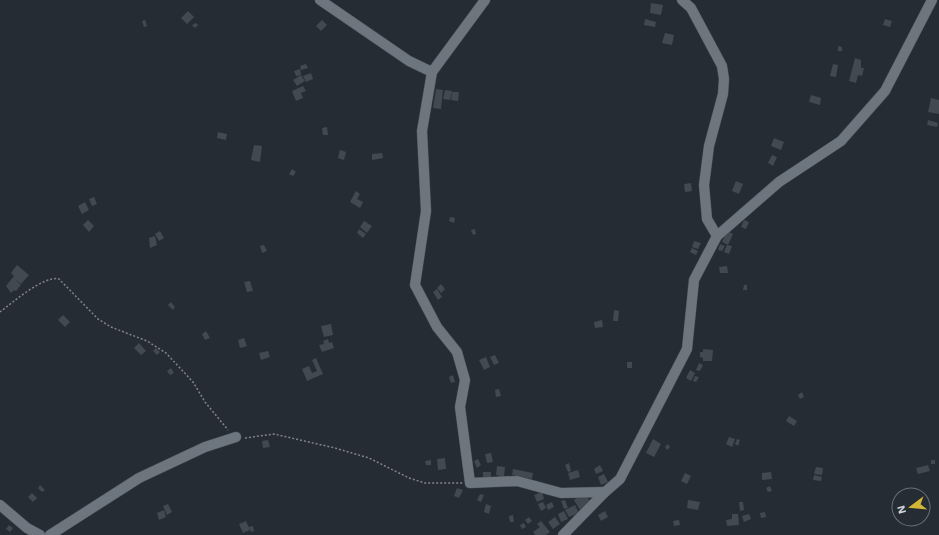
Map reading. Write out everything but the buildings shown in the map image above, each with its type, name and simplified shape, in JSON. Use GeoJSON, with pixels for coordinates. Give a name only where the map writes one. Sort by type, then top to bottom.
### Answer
{"type":"FeatureCollection","features":[{"type":"Feature","properties":{"kind":"street"},"geometry":{"type":"LineString","coordinates":[[320,0],[408,61],[432,72]]}},
{"type":"Feature","properties":{"kind":"street"},"geometry":{"type":"LineString","coordinates":[[485,0],[432,72],[422,131],[426,212],[415,285],[437,327],[457,352],[465,380],[460,407],[470,483],[517,481],[561,493],[605,492]]}},
{"type":"Feature","properties":{"kind":"street"},"geometry":{"type":"LineString","coordinates":[[682,0],[692,4],[722,66],[724,79],[723,94],[709,146],[704,185],[706,220],[717,236]]}},
{"type":"Feature","properties":{"kind":"street"},"geometry":{"type":"LineString","coordinates":[[563,535],[605,492],[620,479],[687,349],[694,280],[717,236],[779,182],[841,141],[885,91],[932,0]]}},
{"type":"Feature","properties":{"kind":"street"},"geometry":{"type":"LineString","coordinates":[[50,535],[139,478],[205,447],[236,437]]}},
{"type":"Feature","properties":{"kind":"street"},"geometry":{"type":"LineString","coordinates":[[0,505],[27,528],[40,535]]}},
{"type":"Feature","properties":{"kind":"path"},"geometry":{"type":"LineString","coordinates":[[0,312],[38,285],[52,278],[58,279],[98,319],[111,327],[147,341],[166,353],[193,382],[215,417],[236,437],[243,438],[274,434],[335,448],[369,458],[409,478],[425,483],[470,483]]}}]}
